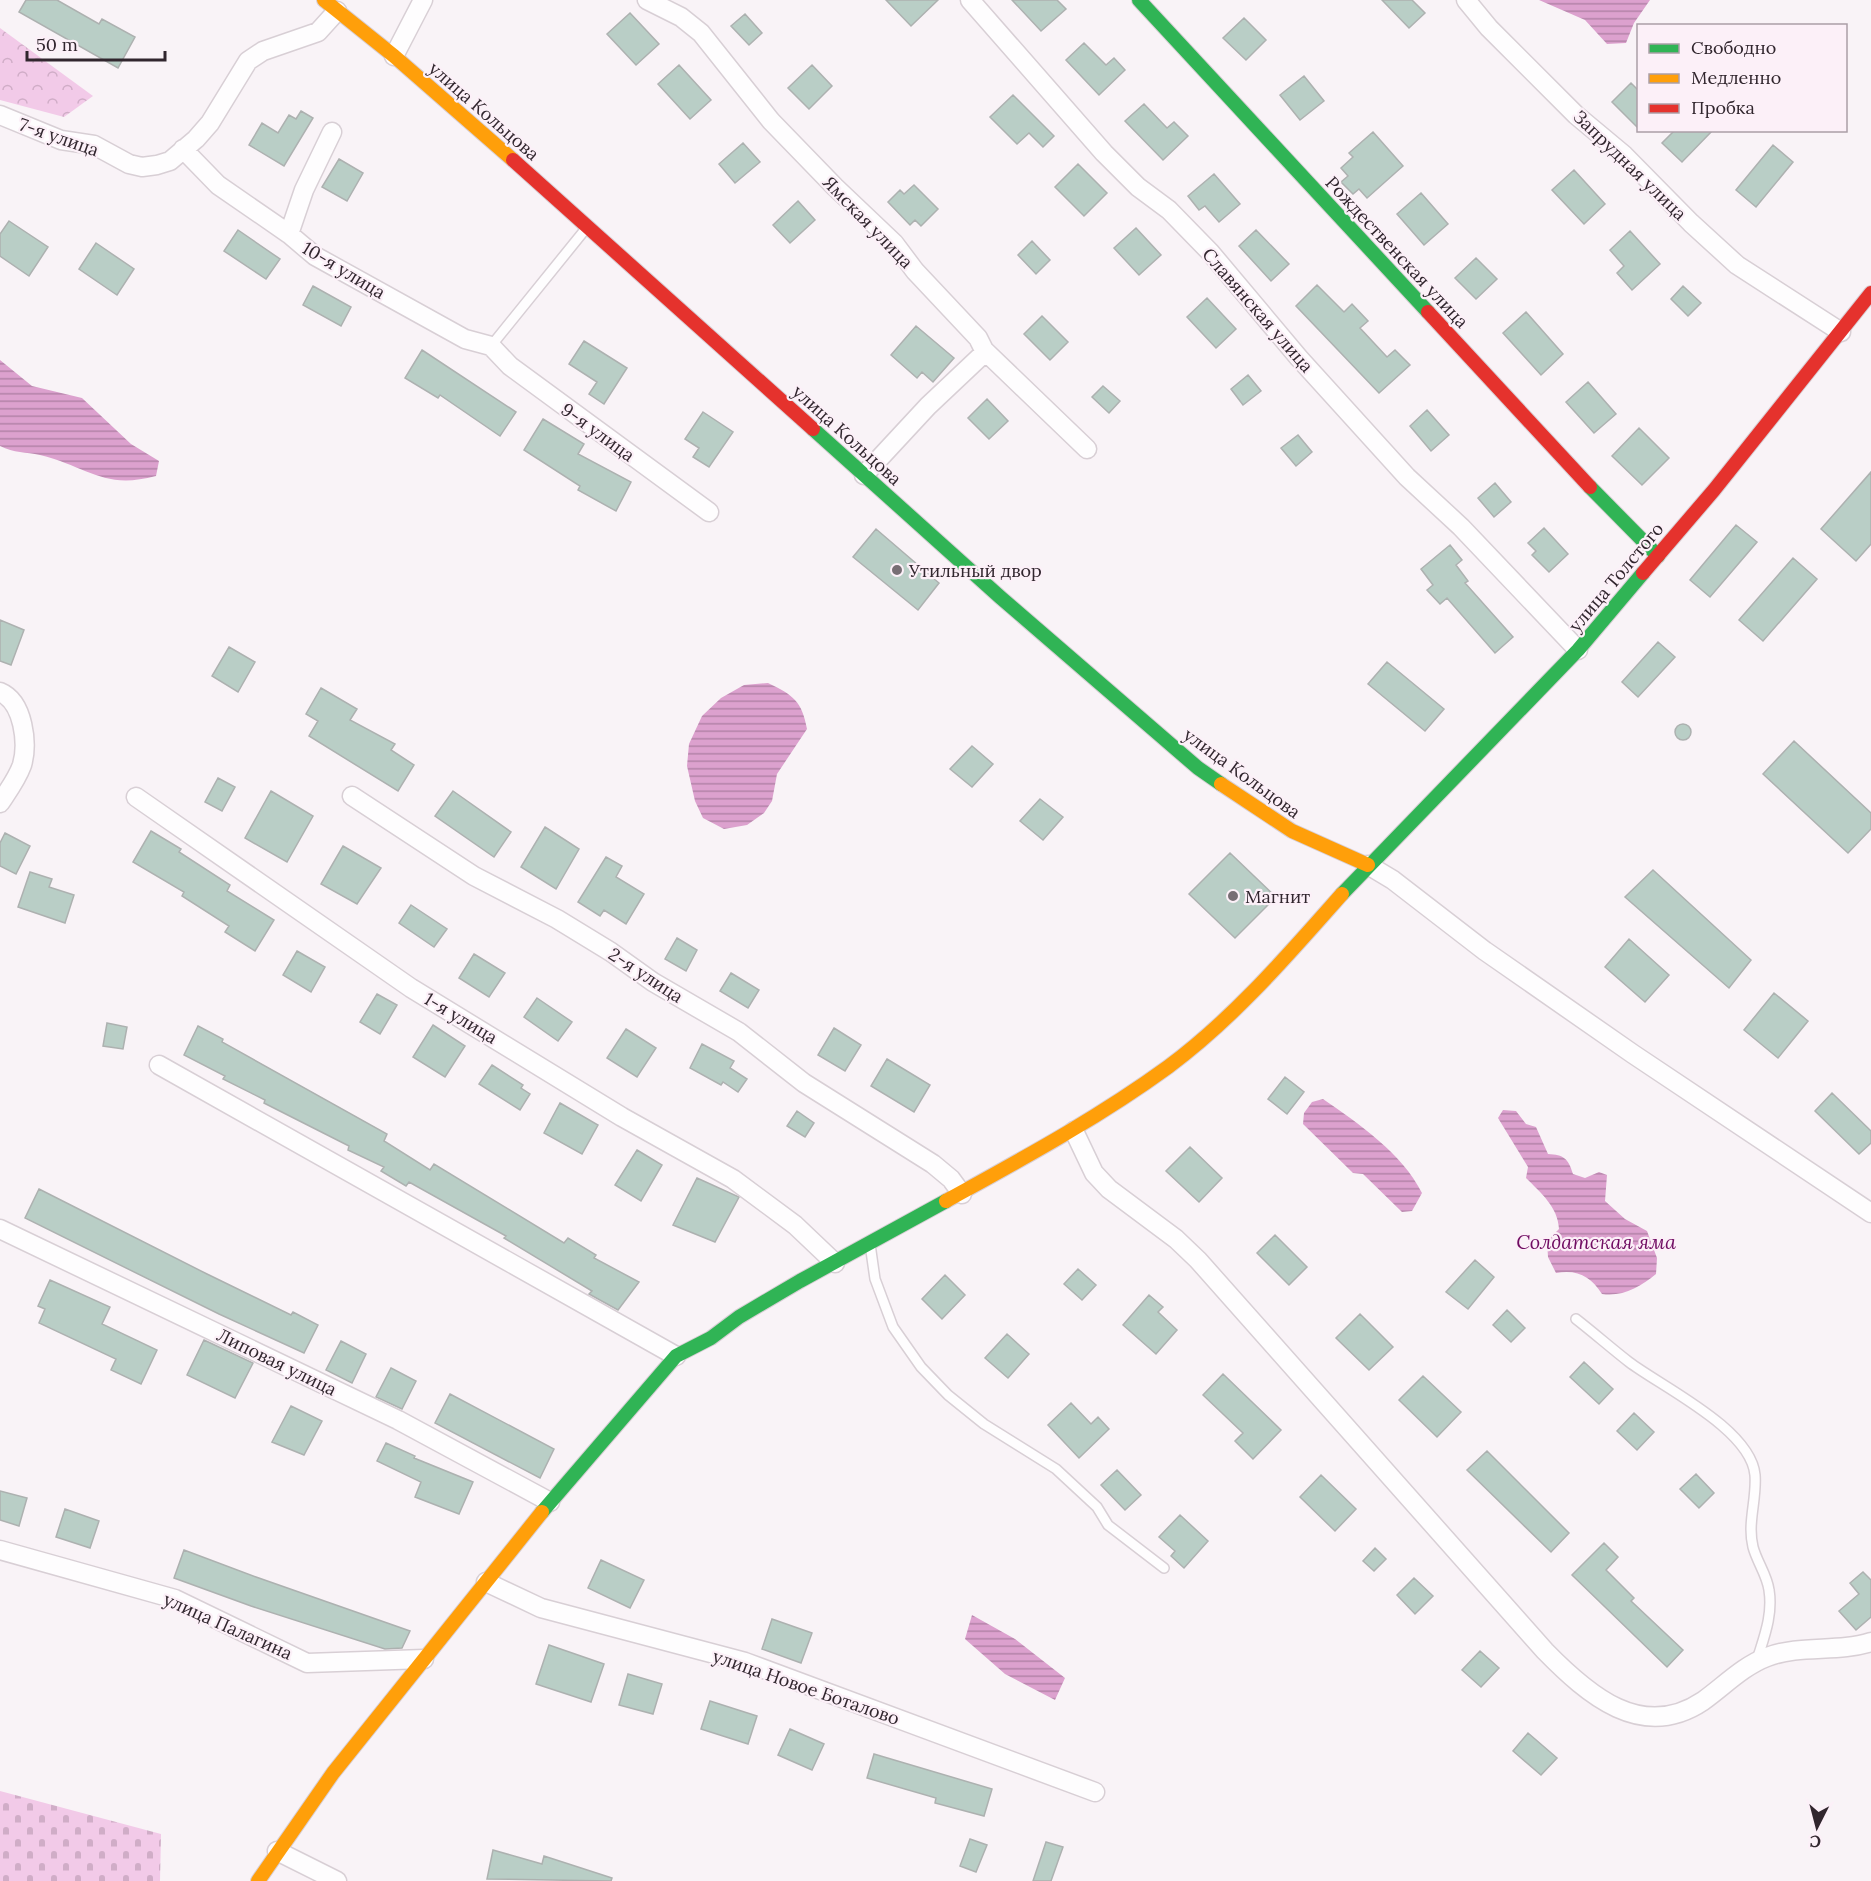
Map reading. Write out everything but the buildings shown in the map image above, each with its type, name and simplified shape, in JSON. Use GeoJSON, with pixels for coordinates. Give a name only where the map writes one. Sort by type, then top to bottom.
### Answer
{"type":"FeatureCollection","features":[{"type":"Feature","properties":{"kind":"street"},"geometry":{"type":"LineString","coordinates":[[394,56],[423,0]]}},
{"type":"Feature","properties":{"kind":"street","name":"Ямская улица"},"geometry":{"type":"LineString","coordinates":[[647,0],[681,17],[701,33],[771,121],[894,243],[915,271],[978,338],[984,350],[1087,450]]}},
{"type":"Feature","properties":{"kind":"street","name":"Славянская улица"},"geometry":{"type":"LineString","coordinates":[[970,0],[1104,153],[1138,188],[1169,210],[1210,252],[1299,358],[1407,477],[1461,527],[1578,650]]}},
{"type":"Feature","properties":{"kind":"street","name":"Рождественская улица"},"geometry":{"type":"LineString","coordinates":[[1139,0],[1629,529],[1658,556]]}},
{"type":"Feature","properties":{"kind":"street","name":"Запрудная улица"},"geometry":{"type":"LineString","coordinates":[[1466,0],[1489,28],[1576,115],[1624,155],[1691,223],[1737,265],[1751,277],[1810,310],[1841,332]]}},
{"type":"Feature","properties":{"kind":"street","name":"улица Кольцова"},"geometry":{"type":"LineString","coordinates":[[331,5],[394,56],[588,226],[1000,597],[1198,768],[1292,831],[1368,866]]}},
{"type":"Feature","properties":{"kind":"street","name":"7-я улица"},"geometry":{"type":"LineString","coordinates":[[0,115],[61,140],[94,145],[129,164],[142,167],[170,161],[210,123],[248,61],[263,51],[318,32],[331,5]]}},
{"type":"Feature","properties":{"kind":"street"},"geometry":{"type":"LineString","coordinates":[[289,234],[304,190],[332,132]]}},
{"type":"Feature","properties":{"kind":"street","name":"10-я улица"},"geometry":{"type":"LineString","coordinates":[[183,149],[218,184],[325,262],[465,339],[491,346]]}},
{"type":"Feature","properties":{"kind":"street","name":"улица Толстого"},"geometry":{"type":"LineString","coordinates":[[676,1356],[711,1338],[739,1317],[1074,1131],[1169,1066],[1221,1022],[1265,981],[1368,866],[1578,650],[1658,556],[1871,293]]}},
{"type":"Feature","properties":{"kind":"street","name":"9-я улица"},"geometry":{"type":"LineString","coordinates":[[491,346],[518,372],[709,512]]}},
{"type":"Feature","properties":{"kind":"street"},"geometry":{"type":"LineString","coordinates":[[864,475],[928,406],[981,356],[984,350]]}},
{"type":"Feature","properties":{"kind":"street"},"geometry":{"type":"LineString","coordinates":[[0,692],[16,708],[22,723],[23,744],[22,764],[15,781],[0,803]]}},
{"type":"Feature","properties":{"kind":"street","name":"2-я улица"},"geometry":{"type":"LineString","coordinates":[[352,796],[474,876],[557,919],[653,981],[739,1032],[804,1083],[933,1164],[951,1179],[962,1194]]}},
{"type":"Feature","properties":{"kind":"street","name":"1-я улица"},"geometry":{"type":"LineString","coordinates":[[136,797],[411,988],[622,1117],[732,1179],[795,1225],[836,1263]]}},
{"type":"Feature","properties":{"kind":"street"},"geometry":{"type":"LineString","coordinates":[[1368,866],[1393,880],[1485,951],[1633,1054],[1871,1213]]}},
{"type":"Feature","properties":{"kind":"street"},"geometry":{"type":"LineString","coordinates":[[159,1065],[676,1356],[550,1502],[333,1773],[258,1881]]}},
{"type":"Feature","properties":{"kind":"street"},"geometry":{"type":"LineString","coordinates":[[1074,1131],[1094,1173],[1109,1189],[1176,1239],[1198,1260],[1568,1674],[1619,1708],[1650,1719],[1667,1718],[1701,1702],[1756,1662],[1784,1652],[1854,1647],[1871,1642]]}},
{"type":"Feature","properties":{"kind":"street","name":"Липовая улица"},"geometry":{"type":"LineString","coordinates":[[0,1229],[398,1420],[550,1502]]}},
{"type":"Feature","properties":{"kind":"street","name":"улица Палагина"},"geometry":{"type":"LineString","coordinates":[[0,1550],[175,1599],[307,1663],[424,1659]]}},
{"type":"Feature","properties":{"kind":"street","name":"улица Новое Боталово"},"geometry":{"type":"LineString","coordinates":[[486,1582],[541,1608],[745,1662],[1095,1792]]}},
{"type":"Feature","properties":{"kind":"street"},"geometry":{"type":"LineString","coordinates":[[277,1851],[337,1881]]}},
{"type":"Feature","properties":{"kind":"lane"},"geometry":{"type":"LineString","coordinates":[[491,346],[588,226]]}},
{"type":"Feature","properties":{"kind":"lane"},"geometry":{"type":"LineString","coordinates":[[870,1244],[875,1279],[893,1327],[921,1367],[948,1395],[984,1424],[1056,1469],[1097,1507],[1108,1525],[1164,1568]]}},
{"type":"Feature","properties":{"kind":"lane"},"geometry":{"type":"LineString","coordinates":[[1576,1319],[1630,1363],[1722,1426],[1747,1453],[1755,1474],[1750,1512],[1753,1546],[1769,1589],[1769,1622],[1756,1662]]}},
{"type":"Feature","properties":{"kind":"green space"},"geometry":{"type":"Polygon","coordinates":[[[0,28],[93,96],[64,117],[0,100],[0,28]]]}},
{"type":"Feature","properties":{"kind":"green space"},"geometry":{"type":"Polygon","coordinates":[[[0,1791],[161,1834],[160,1881],[0,1881],[0,1791]]]}},
{"type":"Feature","properties":{"kind":"water"},"geometry":{"type":"Polygon","coordinates":[[[1539,0],[1650,0],[1634,23],[1626,43],[1607,44],[1585,20],[1539,0]]]}},
{"type":"Feature","properties":{"kind":"water"},"geometry":{"type":"Polygon","coordinates":[[[0,360],[32,386],[82,398],[131,444],[159,461],[156,476],[138,480],[109,479],[57,460],[0,446],[0,360]]]}},
{"type":"Feature","properties":{"kind":"water"},"geometry":{"type":"Polygon","coordinates":[[[768,683],[795,700],[805,719],[807,729],[777,774],[772,801],[764,813],[747,825],[724,829],[703,818],[695,801],[687,766],[689,744],[702,716],[721,698],[744,685],[768,683]]]}},
{"type":"Feature","properties":{"kind":"water"},"geometry":{"type":"Polygon","coordinates":[[[1323,1099],[1378,1140],[1403,1165],[1422,1193],[1412,1211],[1402,1212],[1363,1174],[1353,1173],[1303,1124],[1304,1113],[1312,1102],[1323,1099]]]}},
{"type":"Feature","properties":{"kind":"water","name":"Солдатская яма"},"geometry":{"type":"Polygon","coordinates":[[[1503,1110],[1516,1111],[1526,1124],[1536,1127],[1548,1154],[1565,1158],[1573,1174],[1585,1178],[1599,1172],[1607,1175],[1605,1201],[1625,1219],[1647,1231],[1657,1258],[1656,1274],[1631,1290],[1610,1295],[1602,1294],[1593,1283],[1577,1273],[1556,1273],[1548,1257],[1547,1241],[1559,1229],[1556,1214],[1548,1201],[1526,1178],[1528,1167],[1498,1118],[1503,1110]]]}},
{"type":"Feature","properties":{"kind":"water"},"geometry":{"type":"Polygon","coordinates":[[[972,1615],[1015,1639],[1065,1678],[1055,1700],[1005,1674],[965,1639],[972,1615]]]}},
{"type":"Feature","properties":{"kind":"traffic: fast"},"geometry":{"type":"LineString","coordinates":[[1139,0],[1428,312]]}},
{"type":"Feature","properties":{"kind":"traffic: fast"},"geometry":{"type":"LineString","coordinates":[[813,429],[1000,597],[1198,768],[1221,784]]}},
{"type":"Feature","properties":{"kind":"traffic: fast"},"geometry":{"type":"LineString","coordinates":[[1590,487],[1658,556]]}},
{"type":"Feature","properties":{"kind":"traffic: fast"},"geometry":{"type":"LineString","coordinates":[[1342,894],[1578,650],[1643,573]]}},
{"type":"Feature","properties":{"kind":"traffic: fast"},"geometry":{"type":"LineString","coordinates":[[542,1512],[676,1356],[711,1338],[739,1317],[800,1281],[946,1201]]}},
{"type":"Feature","properties":{"kind":"traffic: slow"},"geometry":{"type":"LineString","coordinates":[[324,0],[394,56],[513,160]]}},
{"type":"Feature","properties":{"kind":"traffic: slow"},"geometry":{"type":"LineString","coordinates":[[1221,784],[1292,831],[1368,865]]}},
{"type":"Feature","properties":{"kind":"traffic: slow"},"geometry":{"type":"LineString","coordinates":[[946,1201],[1087,1121],[1168,1067],[1238,1007],[1281,963],[1342,894]]}},
{"type":"Feature","properties":{"kind":"traffic: slow"},"geometry":{"type":"LineString","coordinates":[[258,1881],[333,1773],[542,1512]]}},
{"type":"Feature","properties":{"kind":"traffic: jam"},"geometry":{"type":"LineString","coordinates":[[513,160],[813,429]]}},
{"type":"Feature","properties":{"kind":"traffic: jam"},"geometry":{"type":"LineString","coordinates":[[1643,573],[1714,490],[1871,293]]}},
{"type":"Feature","properties":{"kind":"traffic: jam"},"geometry":{"type":"LineString","coordinates":[[1428,312],[1590,487]]}},
{"type":"Feature","properties":{"kind":"place","name":"Утильный двор"},"geometry":{"type":"Point","coordinates":[897,570]}},
{"type":"Feature","properties":{"kind":"place","name":"Магнит"},"geometry":{"type":"Point","coordinates":[1233,896]}}]}
